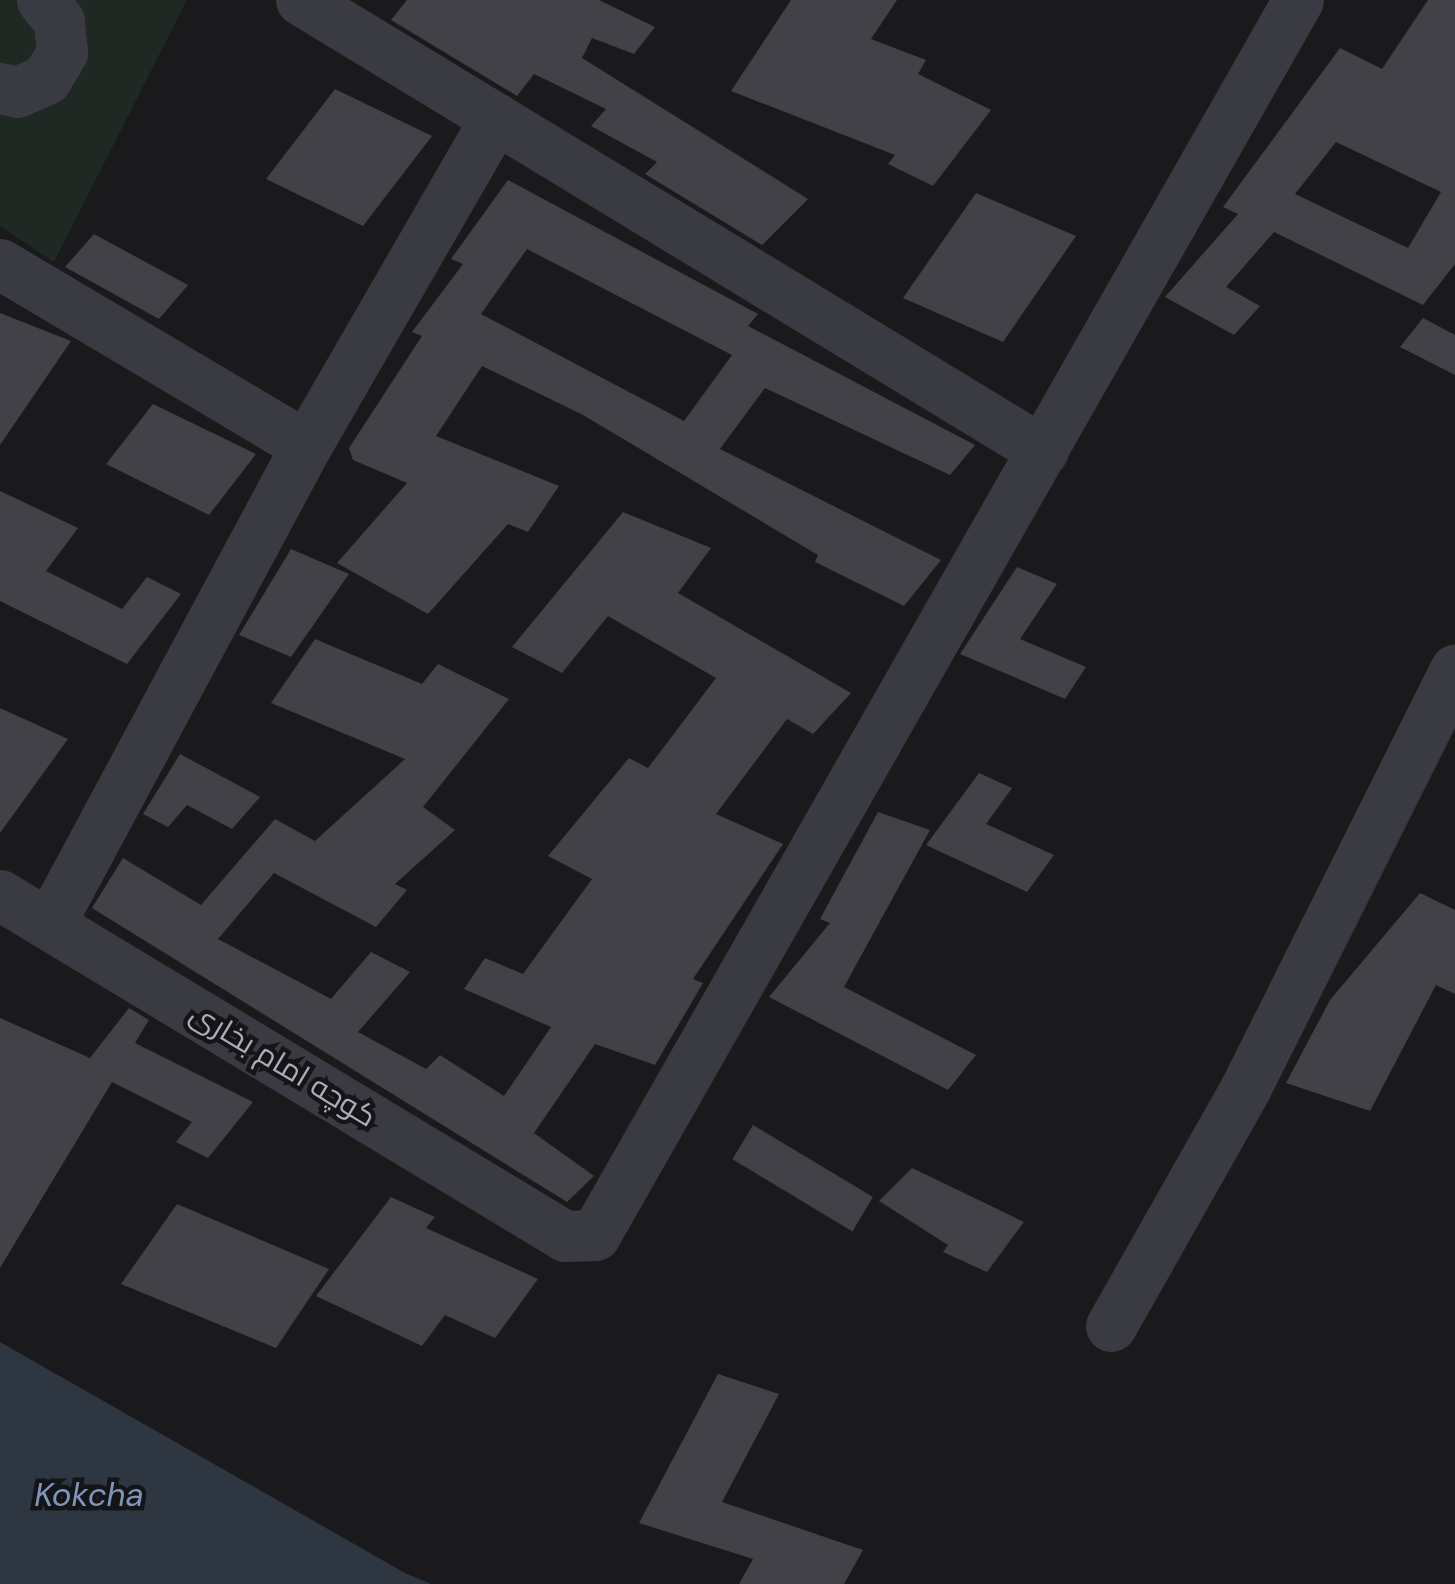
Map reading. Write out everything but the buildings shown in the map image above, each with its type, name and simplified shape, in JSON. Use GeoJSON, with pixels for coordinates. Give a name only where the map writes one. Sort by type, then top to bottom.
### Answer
{"type":"FeatureCollection","features":[{"type":"Feature","properties":{"kind":"street"},"geometry":{"type":"LineString","coordinates":[[0,88],[17,92],[46,80],[62,52],[59,20],[42,0]]}},
{"type":"Feature","properties":{"kind":"street"},"geometry":{"type":"LineString","coordinates":[[301,0],[1043,451],[1298,0]]}},
{"type":"Feature","properties":{"kind":"street"},"geometry":{"type":"LineString","coordinates":[[50,923],[306,446],[495,118]]}},
{"type":"Feature","properties":{"kind":"street"},"geometry":{"type":"LineString","coordinates":[[0,264],[306,446]]}},
{"type":"Feature","properties":{"kind":"street","name":"کوچه امام بخاری"},"geometry":{"type":"LineString","coordinates":[[0,895],[565,1236],[595,1235],[1043,451]]}},
{"type":"Feature","properties":{"kind":"street"},"geometry":{"type":"LineString","coordinates":[[1111,1326],[1246,1087],[1455,669]]}},
{"type":"Feature","properties":{"kind":"shaded area"},"geometry":{"type":"Polygon","coordinates":[[[0,0],[187,0],[54,262],[0,226],[0,0]]]}},
{"type":"Feature","properties":{"kind":"water","name":"Kokcha"},"geometry":{"type":"Polygon","coordinates":[[[0,1342],[405,1573],[431,1584],[0,1584],[0,1342]]]}}]}
